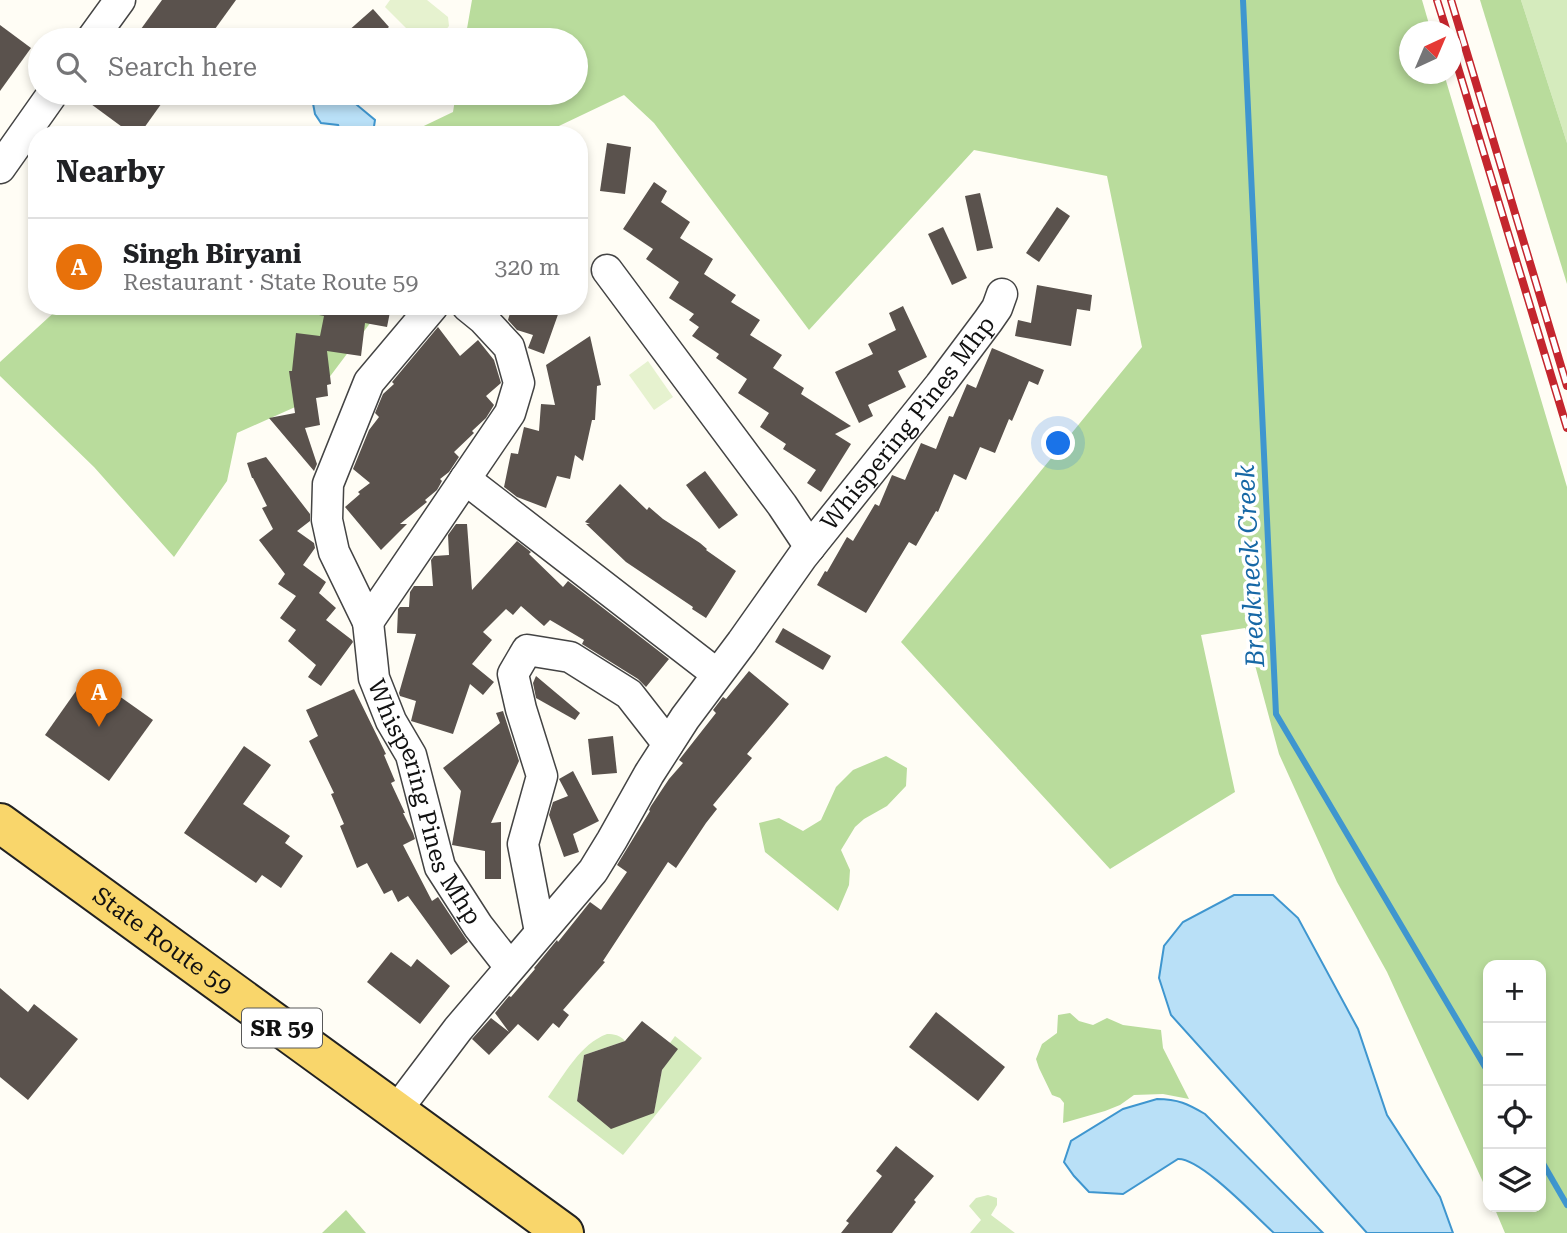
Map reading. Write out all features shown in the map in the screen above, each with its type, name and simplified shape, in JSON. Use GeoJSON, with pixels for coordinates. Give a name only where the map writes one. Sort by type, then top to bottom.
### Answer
{"type":"FeatureCollection","features":[{"type":"Feature","properties":{"kind":"main road","name":"State Route 59"},"geometry":{"type":"LineString","coordinates":[[0,823],[564,1233]]}},
{"type":"Feature","properties":{"kind":"street"},"geometry":{"type":"LineString","coordinates":[[100,28],[120,0]]}},
{"type":"Feature","properties":{"kind":"street"},"geometry":{"type":"LineString","coordinates":[[29,126],[44,105]]}},
{"type":"Feature","properties":{"kind":"street"},"geometry":{"type":"LineString","coordinates":[[0,167],[28,128]]}},
{"type":"Feature","properties":{"kind":"street","name":"Whispering Pines Mhp"},"geometry":{"type":"LineString","coordinates":[[607,270],[782,505],[810,547]]}},
{"type":"Feature","properties":{"kind":"street","name":"Whispering Pines Mhp"},"geometry":{"type":"LineString","coordinates":[[396,1111],[458,1028],[593,871],[685,718],[810,547],[988,321],[1002,294]]}},
{"type":"Feature","properties":{"kind":"street","name":"Whispering Pines Mhp"},"geometry":{"type":"LineString","coordinates":[[425,315],[369,382],[328,484],[327,520],[334,552],[368,622],[374,678],[391,721],[411,755],[440,867],[478,926],[510,967]]}},
{"type":"Feature","properties":{"kind":"street"},"geometry":{"type":"LineString","coordinates":[[368,622],[510,413],[519,383],[509,347],[478,315]]}},
{"type":"Feature","properties":{"kind":"street"},"geometry":{"type":"LineString","coordinates":[[465,479],[717,674]]}},
{"type":"Feature","properties":{"kind":"street"},"geometry":{"type":"LineString","coordinates":[[540,932],[523,844],[542,776],[513,674],[527,650],[570,657],[629,694],[668,744]]}},
{"type":"Feature","properties":{"kind":"green space"},"geometry":{"type":"Polygon","coordinates":[[[390,0],[427,0],[448,17],[449,26],[406,28],[385,7],[390,0]]]}},
{"type":"Feature","properties":{"kind":"green space"},"geometry":{"type":"Polygon","coordinates":[[[472,0],[1422,0],[1428,21],[1399,21],[1399,84],[1447,84],[1567,487],[1567,1233],[1505,1233],[1496,1212],[1546,1212],[1546,960],[1483,960],[1483,1182],[1387,972],[1337,882],[1279,754],[1245,628],[1201,635],[1235,792],[1110,869],[901,642],[1142,347],[1107,176],[974,150],[809,330],[654,123],[624,95],[559,126],[424,126],[453,112],[454,105],[588,105],[588,28],[467,28],[472,0]]]}},
{"type":"Feature","properties":{"kind":"green space"},"geometry":{"type":"Polygon","coordinates":[[[1480,0],[1521,0],[1567,143],[1567,284],[1480,0]]]}},
{"type":"Feature","properties":{"kind":"green space"},"geometry":{"type":"Polygon","coordinates":[[[1521,0],[1567,0],[1567,143],[1521,0]]]}},
{"type":"Feature","properties":{"kind":"green space"},"geometry":{"type":"Polygon","coordinates":[[[51,315],[376,315],[313,399],[237,433],[227,481],[174,557],[94,467],[0,376],[0,362],[51,315]]]}},
{"type":"Feature","properties":{"kind":"green space"},"geometry":{"type":"Polygon","coordinates":[[[648,361],[673,397],[654,410],[629,375],[648,361]]]}},
{"type":"Feature","properties":{"kind":"green space"},"geometry":{"type":"Polygon","coordinates":[[[886,756],[907,768],[906,786],[887,806],[855,827],[841,850],[850,870],[849,885],[838,911],[765,852],[759,823],[779,818],[803,831],[821,820],[836,787],[853,770],[886,756]]]}},
{"type":"Feature","properties":{"kind":"green space"},"geometry":{"type":"Polygon","coordinates":[[[1070,1013],[1079,1021],[1093,1025],[1107,1018],[1123,1025],[1161,1030],[1163,1048],[1189,1099],[1163,1094],[1134,1095],[1105,1111],[1063,1123],[1064,1103],[1052,1095],[1036,1059],[1042,1044],[1057,1033],[1058,1015],[1070,1013]]]}},
{"type":"Feature","properties":{"kind":"green space"},"geometry":{"type":"Polygon","coordinates":[[[607,1034],[617,1035],[625,1041],[584,1055],[577,1101],[654,1112],[662,1070],[677,1049],[670,1043],[675,1036],[702,1058],[623,1155],[548,1097],[581,1052],[607,1034]]]}},
{"type":"Feature","properties":{"kind":"green space"},"geometry":{"type":"Polygon","coordinates":[[[988,1195],[997,1198],[997,1205],[991,1215],[1015,1233],[970,1233],[981,1220],[969,1206],[976,1198],[988,1195]]]}},
{"type":"Feature","properties":{"kind":"green space"},"geometry":{"type":"Polygon","coordinates":[[[346,1210],[366,1233],[322,1233],[346,1210]]]}},
{"type":"Feature","properties":{"kind":"water"},"geometry":{"type":"Polygon","coordinates":[[[313,105],[357,105],[375,120],[374,126],[338,126],[321,123],[313,105]]]}},
{"type":"Feature","properties":{"kind":"water"},"geometry":{"type":"Polygon","coordinates":[[[1234,895],[1273,895],[1298,918],[1358,1029],[1387,1115],[1440,1197],[1453,1233],[1367,1233],[1171,1015],[1159,978],[1164,946],[1183,922],[1234,895]]]}},
{"type":"Feature","properties":{"kind":"water"},"geometry":{"type":"Polygon","coordinates":[[[1157,1099],[1182,1103],[1205,1114],[1323,1233],[1274,1233],[1213,1177],[1188,1161],[1178,1159],[1123,1194],[1089,1192],[1064,1162],[1071,1141],[1123,1109],[1157,1099]]]}},
{"type":"Feature","properties":{"kind":"building"},"geometry":{"type":"Polygon","coordinates":[[[162,0],[236,0],[216,28],[142,28],[162,0]]]}},
{"type":"Feature","properties":{"kind":"building"},"geometry":{"type":"Polygon","coordinates":[[[373,9],[389,27],[388,28],[352,28],[373,9]]]}},
{"type":"Feature","properties":{"kind":"building"},"geometry":{"type":"Polygon","coordinates":[[[0,25],[28,46],[28,52],[0,91],[0,25]]]}},
{"type":"Feature","properties":{"kind":"building"},"geometry":{"type":"Polygon","coordinates":[[[92,105],[160,105],[145,126],[121,126],[92,105]]]}},
{"type":"Feature","properties":{"kind":"building"},"geometry":{"type":"Polygon","coordinates":[[[607,143],[631,147],[625,194],[600,191],[607,143]]]}},
{"type":"Feature","properties":{"kind":"building"},"geometry":{"type":"Polygon","coordinates":[[[654,182],[667,191],[661,202],[690,222],[680,238],[713,259],[704,274],[736,295],[731,302],[760,320],[750,335],[782,355],[773,368],[804,388],[801,394],[851,426],[835,434],[851,444],[821,492],[807,483],[816,470],[783,449],[786,444],[760,427],[769,413],[738,393],[747,379],[716,358],[719,354],[692,336],[699,327],[689,320],[694,314],[669,298],[679,282],[646,259],[653,249],[623,229],[654,182]]]}},
{"type":"Feature","properties":{"kind":"building"},"geometry":{"type":"Polygon","coordinates":[[[980,193],[993,248],[977,251],[965,196],[980,193]]]}},
{"type":"Feature","properties":{"kind":"building"},"geometry":{"type":"Polygon","coordinates":[[[1057,207],[1070,216],[1039,262],[1026,253],[1057,207]]]}},
{"type":"Feature","properties":{"kind":"building"},"geometry":{"type":"Polygon","coordinates":[[[943,227],[967,278],[952,285],[928,234],[943,227]]]}},
{"type":"Feature","properties":{"kind":"building"},"geometry":{"type":"Polygon","coordinates":[[[1037,285],[1092,295],[1090,311],[1077,309],[1071,346],[1015,336],[1018,320],[1031,323],[1037,285]]]}},
{"type":"Feature","properties":{"kind":"building"},"geometry":{"type":"Polygon","coordinates":[[[903,306],[927,357],[898,371],[906,387],[868,405],[873,416],[859,423],[835,372],[873,354],[868,344],[896,330],[889,313],[903,306]]]}},
{"type":"Feature","properties":{"kind":"building"},"geometry":{"type":"Polygon","coordinates":[[[319,315],[389,315],[387,327],[365,323],[361,356],[327,351],[331,384],[327,385],[328,396],[316,398],[320,425],[305,428],[317,464],[314,471],[269,418],[295,413],[289,371],[292,371],[296,333],[320,336],[324,316],[319,315]]]}},
{"type":"Feature","properties":{"kind":"building"},"geometry":{"type":"Polygon","coordinates":[[[509,315],[558,315],[544,354],[528,348],[533,335],[517,330],[508,320],[509,315]]]}},
{"type":"Feature","properties":{"kind":"building"},"geometry":{"type":"Polygon","coordinates":[[[438,327],[460,356],[478,340],[494,360],[501,383],[486,396],[494,405],[486,418],[472,431],[474,433],[454,452],[459,457],[449,472],[440,479],[442,481],[437,490],[400,524],[407,524],[381,550],[345,507],[370,483],[353,469],[369,430],[379,417],[375,413],[383,394],[394,384],[392,382],[438,327]]]}},
{"type":"Feature","properties":{"kind":"building"},"geometry":{"type":"Polygon","coordinates":[[[590,336],[601,385],[597,386],[595,420],[592,420],[583,461],[575,455],[570,479],[557,476],[546,508],[517,497],[504,487],[511,453],[518,454],[524,427],[539,431],[541,404],[555,405],[546,365],[590,336]]]}},
{"type":"Feature","properties":{"kind":"building"},"geometry":{"type":"Polygon","coordinates":[[[992,348],[1044,370],[1038,385],[1029,381],[995,453],[980,447],[966,480],[954,474],[938,512],[936,511],[916,546],[909,542],[866,613],[817,585],[847,537],[853,541],[875,504],[879,506],[892,475],[905,480],[921,443],[936,449],[949,416],[953,417],[967,384],[976,388],[992,348]]]}},
{"type":"Feature","properties":{"kind":"building"},"geometry":{"type":"Polygon","coordinates":[[[266,457],[310,514],[310,521],[297,531],[314,543],[315,548],[303,565],[326,582],[319,593],[336,608],[326,620],[353,642],[321,686],[308,677],[316,665],[288,641],[296,630],[280,618],[296,596],[278,584],[285,574],[259,540],[273,529],[262,508],[267,506],[247,463],[266,457]]]}},
{"type":"Feature","properties":{"kind":"building"},"geometry":{"type":"Polygon","coordinates":[[[705,471],[738,515],[719,529],[686,485],[705,471]]]}},
{"type":"Feature","properties":{"kind":"building"},"geometry":{"type":"Polygon","coordinates":[[[620,484],[647,510],[649,507],[736,571],[706,618],[626,562],[586,524],[590,524],[585,522],[620,484]]]}},
{"type":"Feature","properties":{"kind":"building"},"geometry":{"type":"Polygon","coordinates":[[[456,524],[467,524],[472,590],[517,541],[531,552],[529,554],[563,587],[568,581],[669,659],[646,687],[638,679],[582,644],[584,640],[550,620],[544,626],[521,606],[513,615],[506,609],[483,632],[492,640],[472,664],[494,682],[483,695],[470,684],[453,734],[411,721],[416,701],[400,696],[399,693],[416,634],[397,633],[398,609],[409,607],[410,592],[414,586],[433,586],[431,560],[434,556],[449,555],[448,535],[456,524]]]}},
{"type":"Feature","properties":{"kind":"building"},"geometry":{"type":"Polygon","coordinates":[[[783,628],[831,656],[823,670],[775,642],[783,628]]]}},
{"type":"Feature","properties":{"kind":"building"},"geometry":{"type":"Polygon","coordinates":[[[749,671],[789,704],[747,754],[752,758],[713,805],[717,809],[676,868],[668,862],[603,961],[605,962],[563,1010],[569,1015],[559,1028],[553,1023],[538,1041],[518,1024],[489,1055],[472,1039],[491,1018],[509,1032],[495,1013],[590,902],[601,910],[627,872],[617,865],[651,806],[683,763],[679,760],[716,713],[713,710],[723,697],[726,699],[749,671]]]}},
{"type":"Feature","properties":{"kind":"building"},"geometry":{"type":"Polygon","coordinates":[[[88,674],[153,720],[109,781],[45,735],[88,674]]]}},
{"type":"Feature","properties":{"kind":"building"},"geometry":{"type":"Polygon","coordinates":[[[536,676],[580,713],[575,720],[536,698],[533,683],[536,676]]]}},
{"type":"Feature","properties":{"kind":"building"},"geometry":{"type":"Polygon","coordinates":[[[354,689],[386,754],[384,755],[395,781],[391,783],[415,839],[403,845],[432,901],[438,897],[468,942],[451,955],[408,896],[398,902],[392,890],[384,894],[367,863],[357,868],[340,826],[344,824],[331,794],[334,793],[309,741],[318,736],[306,710],[354,689]]]}},
{"type":"Feature","properties":{"kind":"building"},"geometry":{"type":"Polygon","coordinates":[[[503,711],[519,761],[491,823],[501,822],[501,879],[485,879],[485,851],[452,845],[461,791],[443,768],[500,723],[496,713],[503,711]]]}},
{"type":"Feature","properties":{"kind":"building"},"geometry":{"type":"Polygon","coordinates":[[[613,736],[617,773],[592,775],[588,739],[613,736]]]}},
{"type":"Feature","properties":{"kind":"building"},"geometry":{"type":"Polygon","coordinates":[[[244,746],[271,765],[243,804],[290,836],[285,843],[303,856],[281,888],[262,875],[256,883],[184,833],[244,746]]]}},
{"type":"Feature","properties":{"kind":"building"},"geometry":{"type":"Polygon","coordinates":[[[573,771],[599,821],[573,834],[579,852],[564,857],[549,815],[553,802],[568,796],[559,779],[573,771]]]}},
{"type":"Feature","properties":{"kind":"building"},"geometry":{"type":"Polygon","coordinates":[[[391,952],[411,967],[417,959],[450,986],[420,1024],[367,982],[391,952]]]}},
{"type":"Feature","properties":{"kind":"building"},"geometry":{"type":"Polygon","coordinates":[[[0,988],[28,1012],[34,1004],[78,1039],[28,1100],[0,1077],[0,988]]]}},
{"type":"Feature","properties":{"kind":"building"},"geometry":{"type":"Polygon","coordinates":[[[936,1012],[1005,1067],[978,1101],[909,1047],[936,1012]]]}},
{"type":"Feature","properties":{"kind":"building"},"geometry":{"type":"Polygon","coordinates":[[[642,1021],[678,1049],[662,1070],[654,1113],[611,1129],[577,1101],[584,1055],[625,1041],[642,1021]]]}},
{"type":"Feature","properties":{"kind":"building"},"geometry":{"type":"Polygon","coordinates":[[[896,1146],[934,1176],[892,1233],[841,1233],[849,1223],[846,1221],[882,1176],[876,1171],[896,1146]]]}},
{"type":"Feature","properties":{"kind":"waterway","name":"Breakneck Creek"},"geometry":{"type":"LineString","coordinates":[[1243,0],[1276,714],[1483,1064]]}},
{"type":"Feature","properties":{"kind":"waterway","name":"Breakneck Creek"},"geometry":{"type":"LineString","coordinates":[[1546,1169],[1567,1205]]}},
{"type":"Feature","properties":{"kind":"railway"},"geometry":{"type":"LineString","coordinates":[[1437,0],[1444,21]]}},
{"type":"Feature","properties":{"kind":"railway"},"geometry":{"type":"LineString","coordinates":[[1451,0],[1567,386]]}},
{"type":"Feature","properties":{"kind":"railway"},"geometry":{"type":"LineString","coordinates":[[1462,81],[1567,428]]}},
{"type":"Feature","properties":{"kind":"place","name":"Singh Biryani"},"geometry":{"type":"Point","coordinates":[99,727]}}]}
